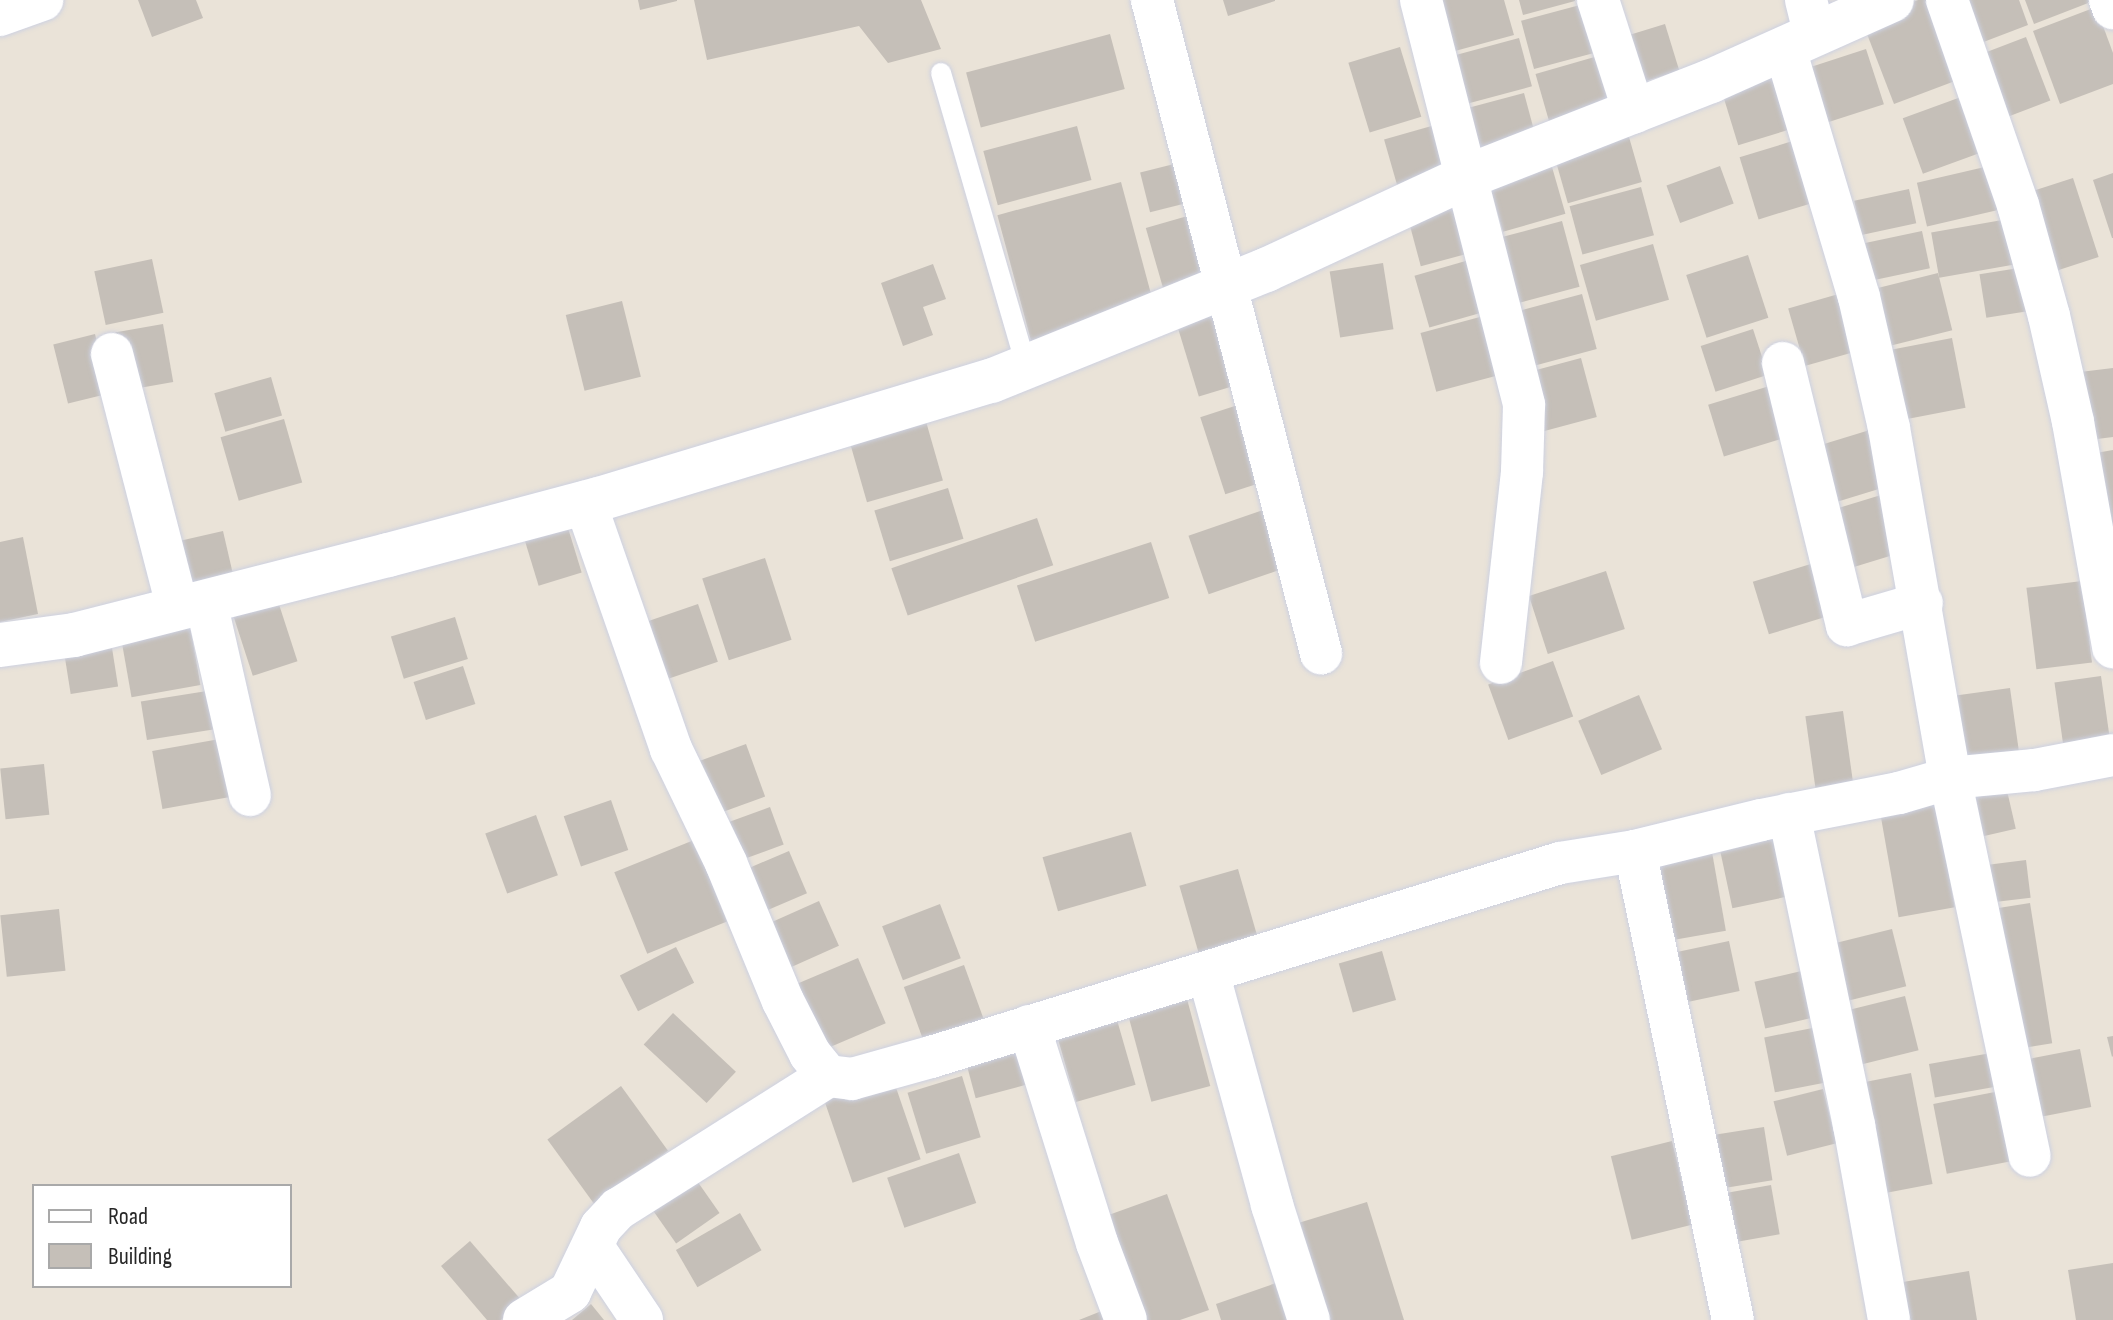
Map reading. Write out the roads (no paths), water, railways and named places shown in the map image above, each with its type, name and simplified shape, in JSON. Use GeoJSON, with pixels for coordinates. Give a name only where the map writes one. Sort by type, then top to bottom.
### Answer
{"type":"FeatureCollection","features":[{"type":"Feature","properties":{"kind":"street"},"geometry":{"type":"LineString","coordinates":[[0,15],[42,0]]}},
{"type":"Feature","properties":{"kind":"street"},"geometry":{"type":"LineString","coordinates":[[1152,0],[1224,288],[1321,653]]}},
{"type":"Feature","properties":{"kind":"street"},"geometry":{"type":"LineString","coordinates":[[1421,0],[1524,405],[1522,472],[1501,663]]}},
{"type":"Feature","properties":{"kind":"street"},"geometry":{"type":"LineString","coordinates":[[1598,0],[1634,112]]}},
{"type":"Feature","properties":{"kind":"street"},"geometry":{"type":"LineString","coordinates":[[0,645],[74,635],[585,502],[991,381],[1224,288],[1466,177],[1634,112],[1802,28],[1892,0]]}},
{"type":"Feature","properties":{"kind":"street"},"geometry":{"type":"LineString","coordinates":[[1947,0],[2018,205],[2049,316],[2073,422],[2113,647]]}},
{"type":"Feature","properties":{"kind":"street"},"geometry":{"type":"LineString","coordinates":[[2110,0],[2113,8]]}},
{"type":"Feature","properties":{"kind":"street"},"geometry":{"type":"LineString","coordinates":[[1802,28],[1922,603],[1950,778],[2030,1156]]}},
{"type":"Feature","properties":{"kind":"street"},"geometry":{"type":"LineString","coordinates":[[112,354],[250,795]]}},
{"type":"Feature","properties":{"kind":"street"},"geometry":{"type":"LineString","coordinates":[[1783,363],[1847,625],[1922,603]]}},
{"type":"Feature","properties":{"kind":"street"},"geometry":{"type":"LineString","coordinates":[[585,502],[671,749],[726,863],[783,1001],[810,1054],[828,1076]]}},
{"type":"Feature","properties":{"kind":"street"},"geometry":{"type":"LineString","coordinates":[[524,1320],[570,1292],[601,1227],[618,1209],[828,1076],[852,1079],[1560,863],[1635,851],[1789,814],[1899,793],[1950,778],[2035,770],[2113,755]]}},
{"type":"Feature","properties":{"kind":"street"},"geometry":{"type":"LineString","coordinates":[[1789,814],[1854,1125],[1889,1320]]}},
{"type":"Feature","properties":{"kind":"street"},"geometry":{"type":"LineString","coordinates":[[1635,851],[1733,1320]]}},
{"type":"Feature","properties":{"kind":"street"},"geometry":{"type":"LineString","coordinates":[[1208,972],[1272,1205],[1309,1320]]}},
{"type":"Feature","properties":{"kind":"street"},"geometry":{"type":"LineString","coordinates":[[1029,1026],[1097,1243],[1126,1320]]}},
{"type":"Feature","properties":{"kind":"street"},"geometry":{"type":"LineString","coordinates":[[593,1247],[642,1320]]}},
{"type":"Feature","properties":{"kind":"lane"},"geometry":{"type":"LineString","coordinates":[[941,73],[1026,366]]}}]}
